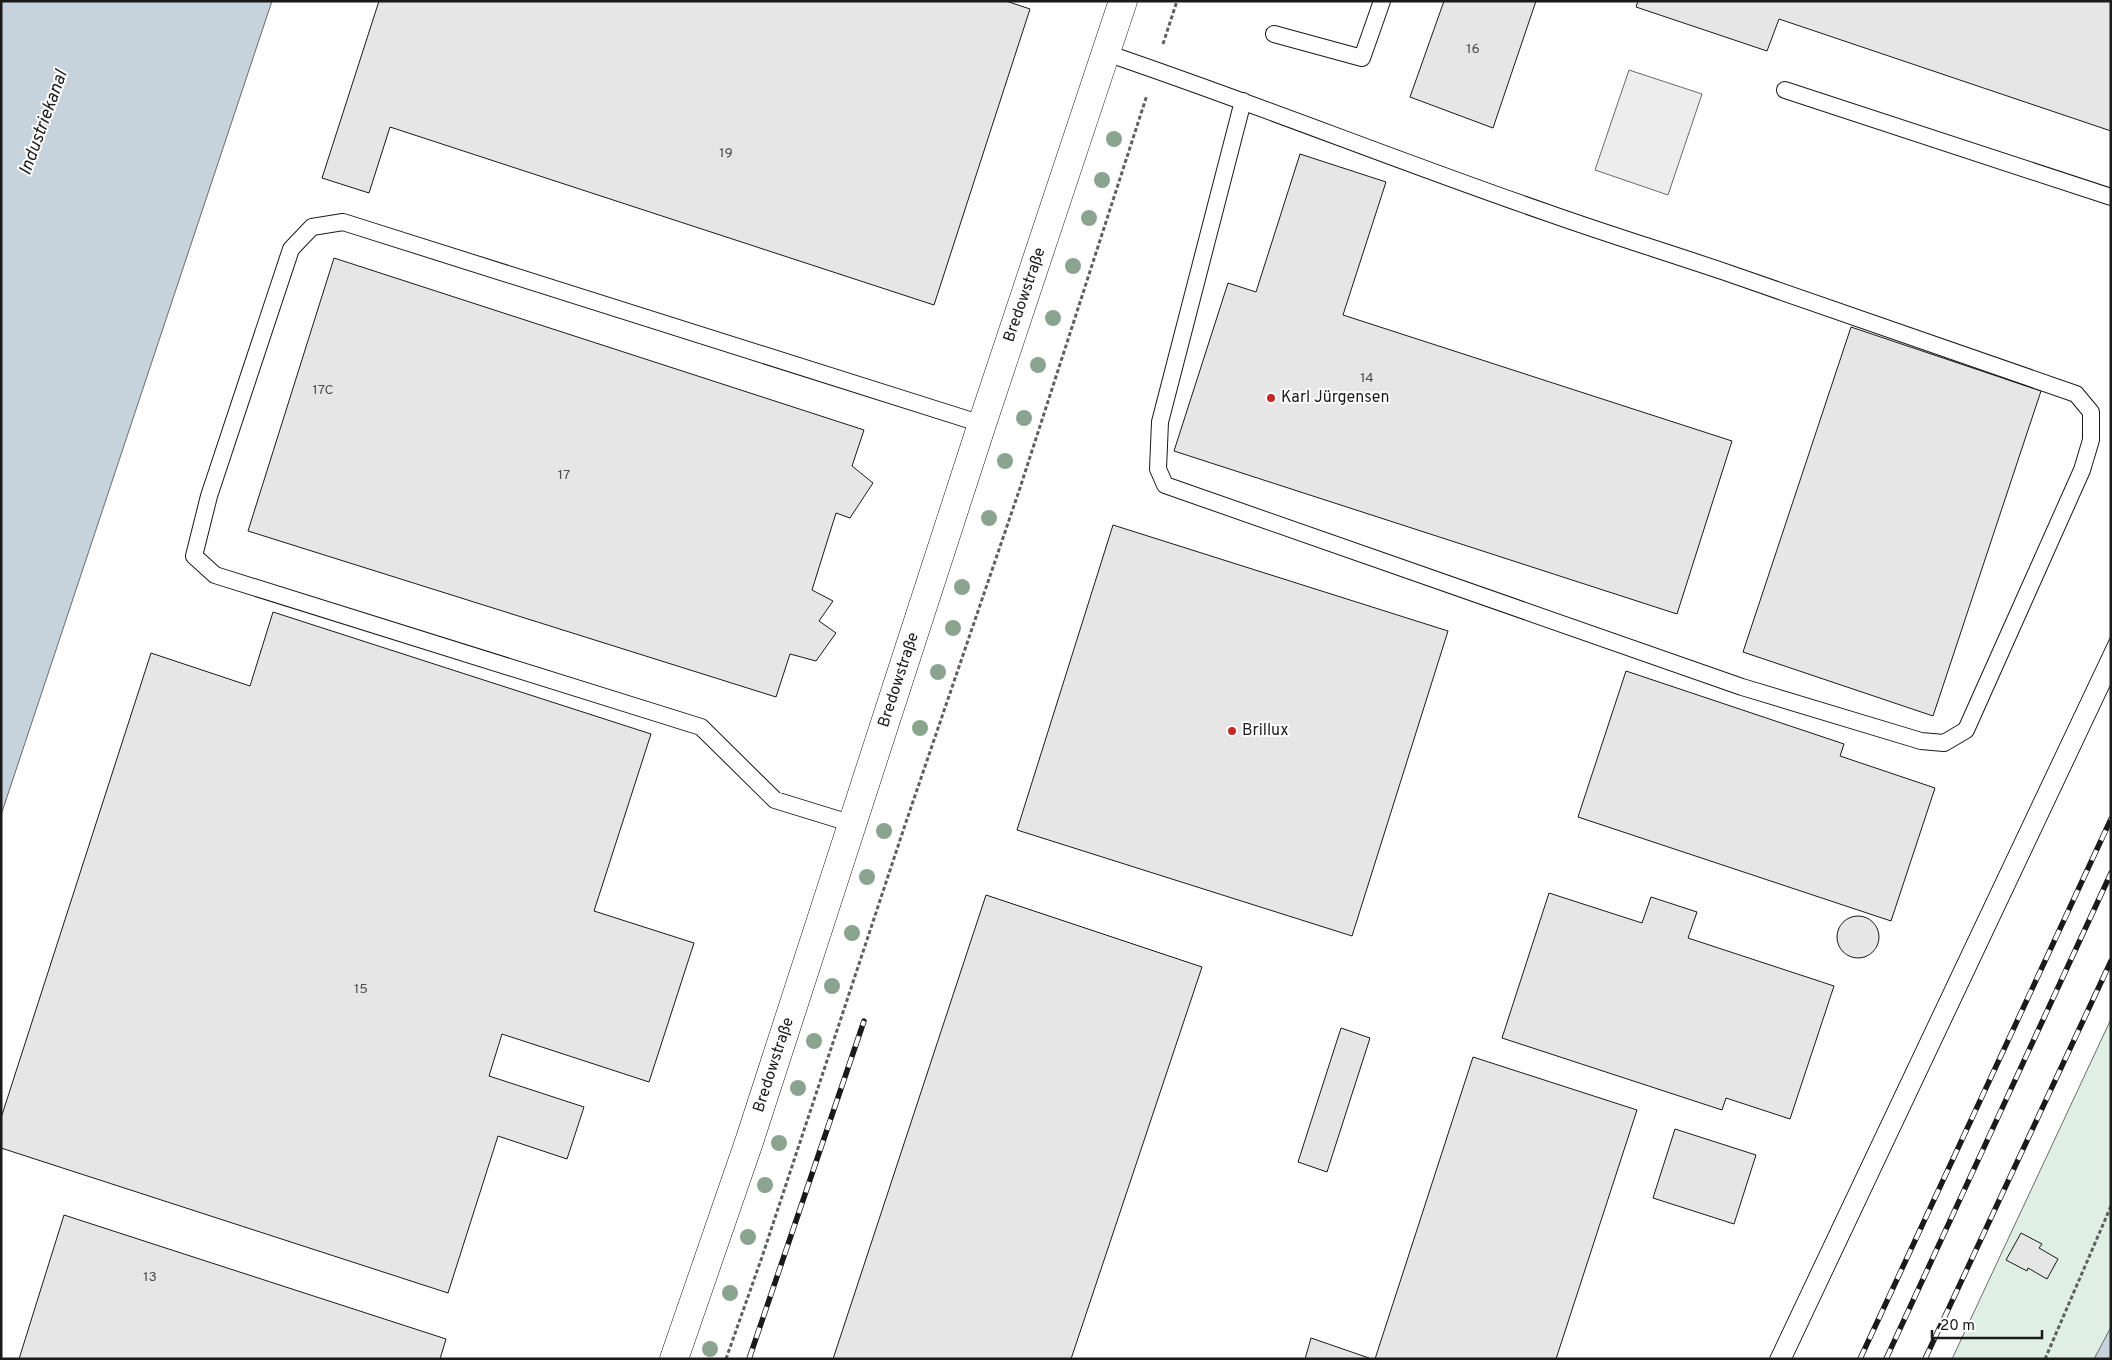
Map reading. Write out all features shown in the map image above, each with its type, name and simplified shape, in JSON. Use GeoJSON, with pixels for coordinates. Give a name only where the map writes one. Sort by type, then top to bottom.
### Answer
{"type":"FeatureCollection","features":[{"type":"Feature","properties":{"kind":"street","name":"Bredowstraße"},"geometry":{"type":"LineString","coordinates":[[674,1359],[752,1132],[982,424],[1123,1]]}},
{"type":"Feature","properties":{"kind":"lane"},"geometry":{"type":"LineString","coordinates":[[1274,34],[1362,58],[1382,1]]}},
{"type":"Feature","properties":{"kind":"lane"},"geometry":{"type":"LineString","coordinates":[[1106,53],[1243,101],[1548,213],[1751,281],[2076,394],[2091,412],[2091,440],[2082,470],[1966,730],[1944,743],[1921,741],[1742,687],[1165,485],[1158,469],[1160,422],[1243,101]]}},
{"type":"Feature","properties":{"kind":"lane"},"geometry":{"type":"LineString","coordinates":[[1785,90],[2111,197]]}},
{"type":"Feature","properties":{"kind":"lane"},"geometry":{"type":"LineString","coordinates":[[853,824],[775,800],[701,727],[215,575],[194,556],[209,496],[291,249],[312,228],[343,222],[982,424]]}},
{"type":"Feature","properties":{"kind":"path"},"geometry":{"type":"LineString","coordinates":[[726,1359],[762,1257],[904,825],[1020,488],[1177,1]]}},
{"type":"Feature","properties":{"kind":"path"},"geometry":{"type":"LineString","coordinates":[[2044,1359],[2111,1206]]}},
{"type":"Feature","properties":{"kind":"green space"},"geometry":{"type":"Polygon","coordinates":[[[2111,1019],[2111,1359],[1952,1359],[2111,1019]]]}},
{"type":"Feature","properties":{"kind":"shaded area"},"geometry":{"type":"Polygon","coordinates":[[[1629,70],[1702,94],[1668,195],[1595,170],[1629,70]]]}},
{"type":"Feature","properties":{"kind":"water","name":"Industriekanal"},"geometry":{"type":"Polygon","coordinates":[[[1,1],[272,1],[1,815],[1,1]]]}},
{"type":"Feature","properties":{"kind":"water"},"geometry":{"type":"Polygon","coordinates":[[[2111,1327],[2111,1359],[2094,1359],[2111,1327]]]}},
{"type":"Feature","properties":{"kind":"building"},"geometry":{"type":"Polygon","coordinates":[[[379,1],[1006,1],[1030,9],[934,305],[390,127],[369,193],[322,178],[379,1]]]}},
{"type":"Feature","properties":{"kind":"building"},"geometry":{"type":"Polygon","coordinates":[[[1444,1],[1536,1],[1493,128],[1410,97],[1444,1]]]}},
{"type":"Feature","properties":{"kind":"building"},"geometry":{"type":"Polygon","coordinates":[[[1638,1],[2111,1],[2111,131],[1779,19],[1767,51],[1636,7],[1638,1]]]}},
{"type":"Feature","properties":{"kind":"building"},"geometry":{"type":"Polygon","coordinates":[[[1300,154],[1386,182],[1343,315],[1732,441],[1677,614],[1174,451],[1228,283],[1256,292],[1300,154]]]}},
{"type":"Feature","properties":{"kind":"building"},"geometry":{"type":"Polygon","coordinates":[[[334,258],[864,430],[852,466],[873,483],[850,518],[836,513],[812,590],[833,601],[819,621],[836,633],[816,661],[790,654],[776,697],[248,531],[334,258]]]}},
{"type":"Feature","properties":{"kind":"building"},"geometry":{"type":"Polygon","coordinates":[[[1851,327],[2041,391],[1933,716],[1743,652],[1851,327]]]}},
{"type":"Feature","properties":{"kind":"building","name":"Brillux"},"geometry":{"type":"Polygon","coordinates":[[[1113,525],[1448,631],[1352,936],[1017,830],[1113,525]]]}},
{"type":"Feature","properties":{"kind":"building"},"geometry":{"type":"Polygon","coordinates":[[[273,612],[651,734],[594,911],[694,943],[649,1082],[502,1034],[489,1076],[584,1107],[567,1159],[498,1136],[448,1293],[1,1148],[1,1118],[151,653],[250,686],[273,612]]]}},
{"type":"Feature","properties":{"kind":"building"},"geometry":{"type":"Polygon","coordinates":[[[1626,671],[1844,744],[1840,756],[1935,788],[1891,921],[1578,817],[1626,671]]]}},
{"type":"Feature","properties":{"kind":"building"},"geometry":{"type":"Polygon","coordinates":[[[1549,893],[1642,923],[1651,897],[1697,912],[1688,938],[1834,986],[1790,1119],[1726,1098],[1722,1110],[1502,1038],[1549,893]]]}},
{"type":"Feature","properties":{"kind":"building"},"geometry":{"type":"Polygon","coordinates":[[[986,895],[1202,967],[1071,1359],[833,1359],[986,895]]]}},
{"type":"Feature","properties":{"kind":"building"},"geometry":{"type":"Polygon","coordinates":[[[1862,916],[1870,919],[1876,925],[1879,937],[1876,949],[1870,955],[1854,958],[1846,955],[1840,949],[1837,933],[1840,925],[1846,919],[1862,916]]]}},
{"type":"Feature","properties":{"kind":"building"},"geometry":{"type":"Polygon","coordinates":[[[1341,1028],[1370,1038],[1327,1172],[1298,1162],[1341,1028]]]}},
{"type":"Feature","properties":{"kind":"building"},"geometry":{"type":"Polygon","coordinates":[[[1473,1057],[1637,1110],[1556,1359],[1375,1359],[1473,1057]]]}},
{"type":"Feature","properties":{"kind":"building"},"geometry":{"type":"Polygon","coordinates":[[[1675,1129],[1756,1155],[1734,1224],[1653,1198],[1675,1129]]]}},
{"type":"Feature","properties":{"kind":"building"},"geometry":{"type":"Polygon","coordinates":[[[64,1215],[446,1339],[440,1359],[19,1359],[64,1215]]]}},
{"type":"Feature","properties":{"kind":"building"},"geometry":{"type":"Polygon","coordinates":[[[2021,1233],[2042,1244],[2039,1248],[2058,1259],[2047,1279],[2028,1268],[2027,1271],[2006,1260],[2021,1233]]]}},
{"type":"Feature","properties":{"kind":"building"},"geometry":{"type":"Polygon","coordinates":[[[1311,1338],[1369,1358],[1369,1359],[1305,1359],[1311,1338]]]}},
{"type":"Feature","properties":{"kind":"tram line"},"geometry":{"type":"LineString","coordinates":[[1769,1359],[2111,636]]}},
{"type":"Feature","properties":{"kind":"tram line"},"geometry":{"type":"LineString","coordinates":[[1792,1359],[2111,684]]}},
{"type":"Feature","properties":{"kind":"railway"},"geometry":{"type":"LineString","coordinates":[[1860,1359],[2111,819]]}},
{"type":"Feature","properties":{"kind":"railway"},"geometry":{"type":"LineString","coordinates":[[1886,1359],[2111,873]]}},
{"type":"Feature","properties":{"kind":"railway"},"geometry":{"type":"LineString","coordinates":[[1925,1359],[2111,961]]}},
{"type":"Feature","properties":{"kind":"railway"},"geometry":{"type":"LineString","coordinates":[[749,1359],[864,1021]]}},
{"type":"Feature","properties":{"kind":"place","name":"Karl Jürgensen"},"geometry":{"type":"Point","coordinates":[1271,398]}},
{"type":"Feature","properties":{"kind":"place","name":"Brillux"},"geometry":{"type":"Point","coordinates":[1232,731]}}]}
